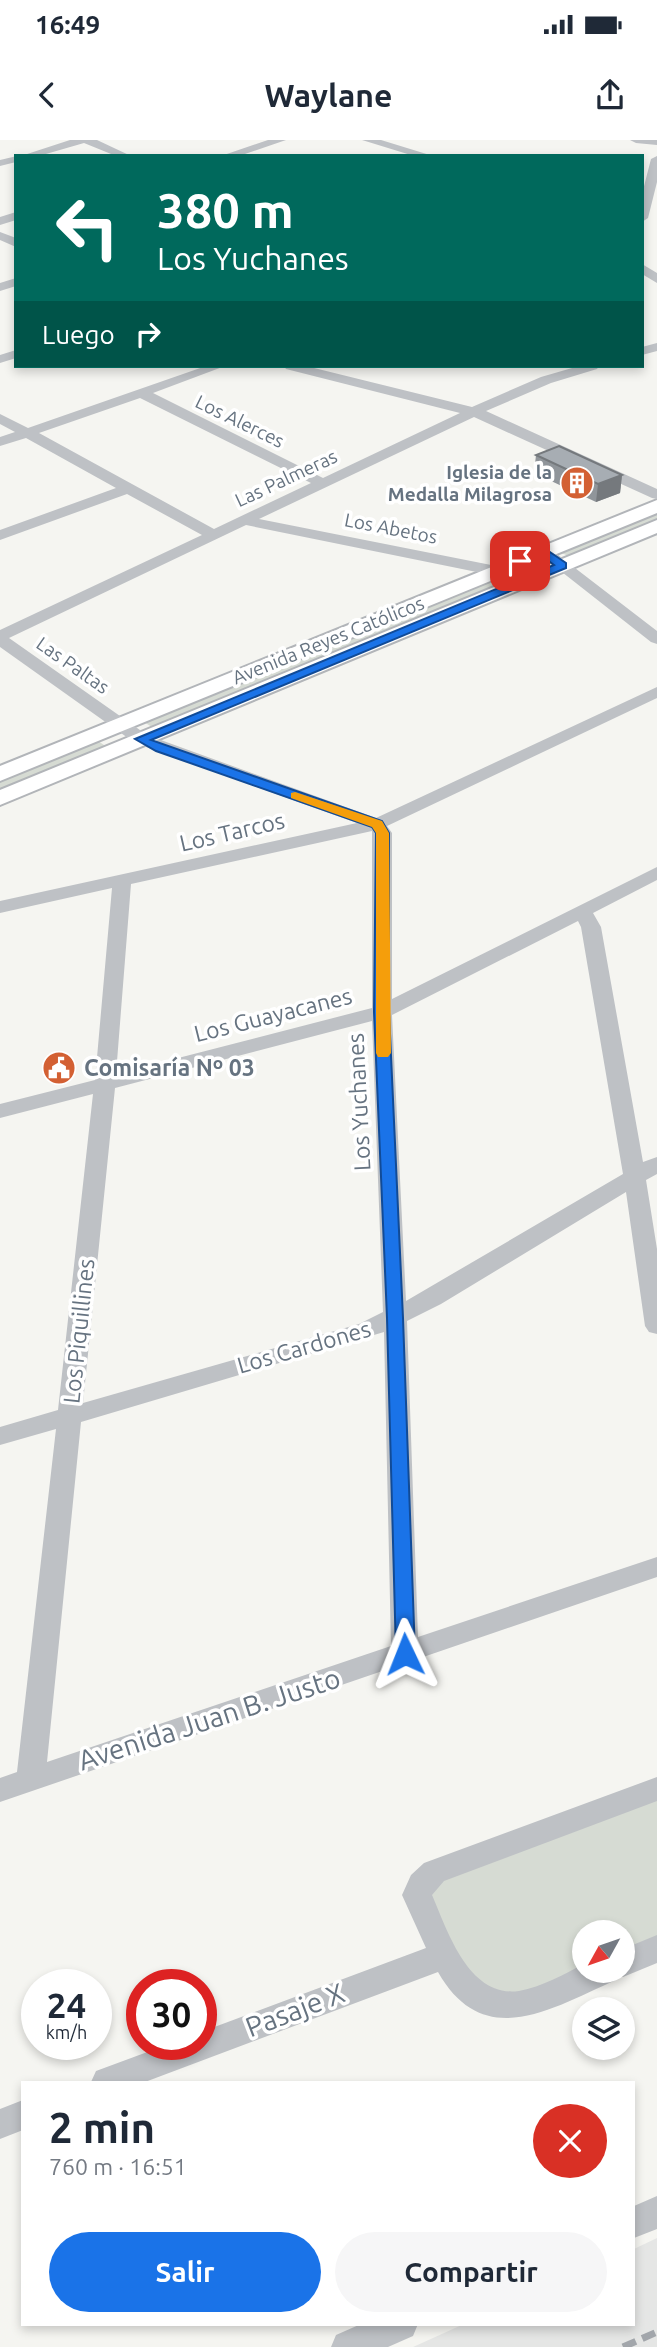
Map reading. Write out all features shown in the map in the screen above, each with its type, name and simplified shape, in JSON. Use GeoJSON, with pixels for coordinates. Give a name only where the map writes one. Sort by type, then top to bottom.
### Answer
{"type":"FeatureCollection","features":[{"type":"Feature","properties":{"kind":"main road","name":"Avenida Reyes Católicos"},"geometry":{"type":"LineString","coordinates":[[0,774],[657,506]]}},
{"type":"Feature","properties":{"kind":"main road","name":"Avenida Reyes Católicos"},"geometry":{"type":"LineString","coordinates":[[0,798],[657,526]]}},
{"type":"Feature","properties":{"kind":"street"},"geometry":{"type":"LineString","coordinates":[[33,154],[85,140],[122,154]]}},
{"type":"Feature","properties":{"kind":"street"},"geometry":{"type":"LineString","coordinates":[[233,154],[280,140]]}},
{"type":"Feature","properties":{"kind":"street"},"geometry":{"type":"LineString","coordinates":[[368,140],[417,154]]}},
{"type":"Feature","properties":{"kind":"street"},"geometry":{"type":"LineString","coordinates":[[636,140],[657,142]]}},
{"type":"Feature","properties":{"kind":"street"},"geometry":{"type":"LineString","coordinates":[[644,209],[657,159]]}},
{"type":"Feature","properties":{"kind":"street"},"geometry":{"type":"LineString","coordinates":[[0,442],[212,368]]}},
{"type":"Feature","properties":{"kind":"street"},"geometry":{"type":"LineString","coordinates":[[299,368],[475,411],[519,428],[657,495]]}},
{"type":"Feature","properties":{"kind":"street","name":"Las Palmeras"},"geometry":{"type":"LineString","coordinates":[[0,637],[475,411],[546,380],[585,368]]}},
{"type":"Feature","properties":{"kind":"street","name":"Los Alerces"},"geometry":{"type":"LineString","coordinates":[[141,393],[322,483]]}},
{"type":"Feature","properties":{"kind":"street"},"geometry":{"type":"LineString","coordinates":[[0,418],[212,534]]}},
{"type":"Feature","properties":{"kind":"street"},"geometry":{"type":"LineString","coordinates":[[0,535],[126,489]]}},
{"type":"Feature","properties":{"kind":"street","name":"Los Abetos"},"geometry":{"type":"LineString","coordinates":[[242,520],[531,578]]}},
{"type":"Feature","properties":{"kind":"street"},"geometry":{"type":"LineString","coordinates":[[544,551],[657,639]]}},
{"type":"Feature","properties":{"kind":"street","name":"Las Paltas"},"geometry":{"type":"LineString","coordinates":[[0,637],[121,725]]}},
{"type":"Feature","properties":{"kind":"street","name":"Los Tarcos"},"geometry":{"type":"LineString","coordinates":[[0,907],[377,824],[657,692]]}},
{"type":"Feature","properties":{"kind":"street"},"geometry":{"type":"LineString","coordinates":[[121,725],[160,748],[377,824]]}},
{"type":"Feature","properties":{"kind":"street","name":"Los Yuchanes"},"geometry":{"type":"LineString","coordinates":[[377,824],[383,833],[382,1012],[405,1654]]}},
{"type":"Feature","properties":{"kind":"street","name":"Los Guayacanes"},"geometry":{"type":"LineString","coordinates":[[0,1111],[382,1012],[657,873]]}},
{"type":"Feature","properties":{"kind":"street","name":"Los Piquillines"},"geometry":{"type":"LineString","coordinates":[[31,1778],[105,1083],[122,882]]}},
{"type":"Feature","properties":{"kind":"street"},"geometry":{"type":"LineString","coordinates":[[582,911],[591,927],[635,1177],[657,1326]]}},
{"type":"Feature","properties":{"kind":"street","name":"Los Cardones"},"geometry":{"type":"LineString","coordinates":[[0,1436],[368,1330],[395,1318],[657,1164]]}},
{"type":"Feature","properties":{"kind":"street","name":"Avenida Juan B. Justo"},"geometry":{"type":"LineString","coordinates":[[0,1790],[657,1567]]}},
{"type":"Feature","properties":{"kind":"street"},"geometry":{"type":"LineString","coordinates":[[574,1983],[521,2005],[505,2007],[489,2004],[474,1995],[463,1984],[445,1955],[417,1895],[421,1884],[433,1872],[657,1789]]}},
{"type":"Feature","properties":{"kind":"street"},"geometry":{"type":"LineString","coordinates":[[635,1958],[657,1950]]}},
{"type":"Feature","properties":{"kind":"street","name":"Pasaje X"},"geometry":{"type":"LineString","coordinates":[[110,2081],[445,1955]]}},
{"type":"Feature","properties":{"kind":"street"},"geometry":{"type":"LineString","coordinates":[[0,2124],[21,2116]]}},
{"type":"Feature","properties":{"kind":"street"},"geometry":{"type":"LineString","coordinates":[[635,2222],[657,2212]]}},
{"type":"Feature","properties":{"kind":"street"},"geometry":{"type":"LineString","coordinates":[[348,2347],[396,2326]]}},
{"type":"Feature","properties":{"kind":"shaded area"},"geometry":{"type":"Polygon","coordinates":[[[657,511],[657,521],[571,557],[559,552],[657,511]]]}},
{"type":"Feature","properties":{"kind":"shaded area"},"geometry":{"type":"Polygon","coordinates":[[[495,576],[507,582],[155,729],[144,722],[495,576]]]}},
{"type":"Feature","properties":{"kind":"shaded area"},"geometry":{"type":"Polygon","coordinates":[[[98,741],[107,747],[0,792],[0,781],[98,741]]]}},
{"type":"Feature","properties":{"kind":"shaded area"},"geometry":{"type":"Polygon","coordinates":[[[657,1789],[657,1949],[635,1958],[635,1920],[572,1920],[572,1977],[527,2002],[474,1995],[421,1884],[657,1789]]]}},
{"type":"Feature","properties":{"kind":"shaded area"},"geometry":{"type":"Polygon","coordinates":[[[657,2238],[657,2347],[413,2347],[460,2326],[635,2326],[635,2249],[657,2238]]]}},
{"type":"Feature","properties":{"kind":"building"},"geometry":{"type":"Polygon","coordinates":[[[559,446],[622,475],[598,484],[536,455],[559,446]]]}},
{"type":"Feature","properties":{"kind":"railway"},"geometry":{"type":"LineString","coordinates":[[623,2347],[657,2332]]}},
{"type":"Feature","properties":{"kind":"slow traffic"},"geometry":{"type":"LineString","coordinates":[[295,796],[377,824],[383,833],[383,1053]]}},
{"type":"Feature","properties":{"kind":"place","name":"Iglesia de la Medalla Milagrosa"},"geometry":{"type":"Point","coordinates":[577,483]}},
{"type":"Feature","properties":{"kind":"place","name":"Comisaría Nº 03"},"geometry":{"type":"Point","coordinates":[59,1068]}},
{"type":"Feature","properties":{"kind":"route"},"geometry":{"type":"LineString","coordinates":[[405,1654],[382,1012],[383,833],[377,824],[141,739],[562,565],[544,551],[520,561]]}}]}
